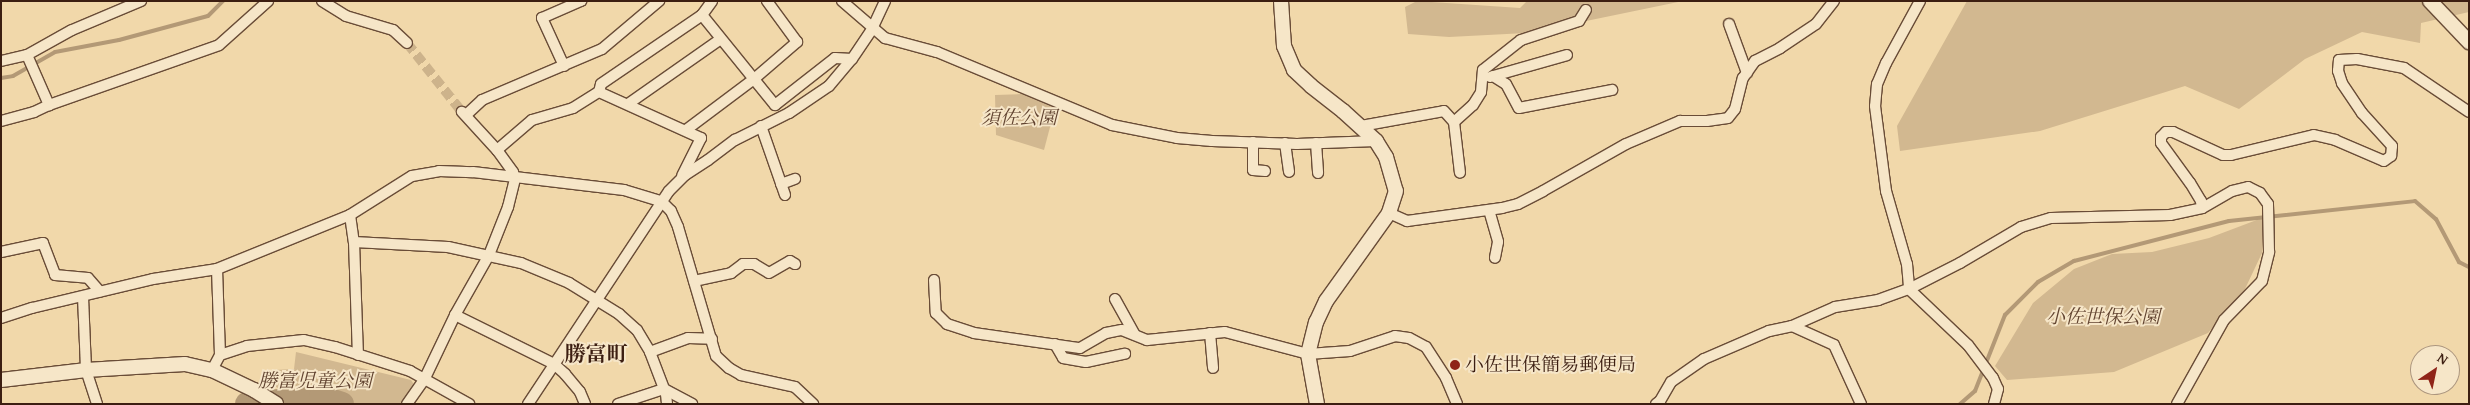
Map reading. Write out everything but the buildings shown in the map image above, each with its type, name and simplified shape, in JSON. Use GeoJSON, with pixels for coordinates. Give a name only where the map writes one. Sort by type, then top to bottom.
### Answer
{"type":"FeatureCollection","features":[{"type":"Feature","properties":{"kind":"street"},"geometry":{"type":"LineString","coordinates":[[1,61],[27,55],[72,30],[141,1]]}},
{"type":"Feature","properties":{"kind":"street"},"geometry":{"type":"LineString","coordinates":[[1,122],[34,112],[49,105],[220,45],[268,1]]}},
{"type":"Feature","properties":{"kind":"street"},"geometry":{"type":"LineString","coordinates":[[322,1],[346,16],[392,30],[407,43]]}},
{"type":"Feature","properties":{"kind":"street"},"geometry":{"type":"LineString","coordinates":[[564,66],[542,18],[581,1]]}},
{"type":"Feature","properties":{"kind":"street"},"geometry":{"type":"LineString","coordinates":[[408,404],[425,378],[455,316],[489,254],[508,207],[515,179],[513,172],[497,150],[464,114],[482,100],[602,49],[660,1]]}},
{"type":"Feature","properties":{"kind":"street"},"geometry":{"type":"LineString","coordinates":[[497,150],[532,120],[573,108],[599,92],[602,84],[702,14],[712,1]]}},
{"type":"Feature","properties":{"kind":"street"},"geometry":{"type":"LineString","coordinates":[[686,130],[754,79],[797,42],[768,1]]}},
{"type":"Feature","properties":{"kind":"street"},"geometry":{"type":"LineString","coordinates":[[842,1],[872,29],[885,38],[937,52],[1112,125],[1177,138],[1285,143],[1376,141]]}},
{"type":"Feature","properties":{"kind":"street"},"geometry":{"type":"LineString","coordinates":[[528,404],[661,201],[680,180],[735,140],[789,113],[829,86],[852,59],[872,29],[885,1]]}},
{"type":"Feature","properties":{"kind":"street"},"geometry":{"type":"LineString","coordinates":[[1281,1],[1284,46],[1294,70],[1361,126],[1376,141],[1386,157],[1396,191],[1389,213],[1326,301],[1316,322],[1308,354],[1317,404]]}},
{"type":"Feature","properties":{"kind":"street"},"geometry":{"type":"LineString","coordinates":[[1389,213],[1407,221],[1428,216],[1446,216],[1518,204],[1588,168],[1626,144],[1680,121],[1707,121],[1728,118],[1735,109],[1743,78],[1755,61],[1780,48],[1816,24],[1834,1]]}},
{"type":"Feature","properties":{"kind":"street"},"geometry":{"type":"LineString","coordinates":[[1920,1],[1886,63],[1877,84],[1875,106],[1886,191],[1907,264],[1909,289],[1968,345],[1991,375],[1998,389],[1994,404]]}},
{"type":"Feature","properties":{"kind":"street"},"geometry":{"type":"LineString","coordinates":[[2430,1],[2469,42]]}},
{"type":"Feature","properties":{"kind":"street"},"geometry":{"type":"LineString","coordinates":[[1454,122],[1472,105],[1481,92],[1483,70],[1521,40],[1579,21],[1586,10]]}},
{"type":"Feature","properties":{"kind":"street"},"geometry":{"type":"LineString","coordinates":[[702,14],[775,105],[836,58],[852,59]]}},
{"type":"Feature","properties":{"kind":"street"},"geometry":{"type":"LineString","coordinates":[[1729,24],[1747,72]]}},
{"type":"Feature","properties":{"kind":"street"},"geometry":{"type":"LineString","coordinates":[[628,104],[721,38]]}},
{"type":"Feature","properties":{"kind":"street"},"geometry":{"type":"LineString","coordinates":[[27,55],[49,105]]}},
{"type":"Feature","properties":{"kind":"street"},"geometry":{"type":"LineString","coordinates":[[1482,79],[1567,55]]}},
{"type":"Feature","properties":{"kind":"street"},"geometry":{"type":"LineString","coordinates":[[2202,208],[2201,201],[2190,183],[2161,144],[2161,137],[2166,132],[2173,132],[2223,155],[2231,155],[2314,135],[2336,140],[2384,161],[2391,156],[2392,146],[2362,113],[2342,82],[2338,70],[2339,60],[2357,59],[2404,68],[2469,112]]}},
{"type":"Feature","properties":{"kind":"street"},"geometry":{"type":"LineString","coordinates":[[1493,76],[1506,84],[1519,108],[1612,90]]}},
{"type":"Feature","properties":{"kind":"street"},"geometry":{"type":"LineString","coordinates":[[599,92],[701,138],[680,180]]}},
{"type":"Feature","properties":{"kind":"street"},"geometry":{"type":"LineString","coordinates":[[1361,126],[1444,111],[1454,122],[1460,173]]}},
{"type":"Feature","properties":{"kind":"street"},"geometry":{"type":"LineString","coordinates":[[761,126],[785,194]]}},
{"type":"Feature","properties":{"kind":"street"},"geometry":{"type":"LineString","coordinates":[[1253,142],[1253,170],[1265,171]]}},
{"type":"Feature","properties":{"kind":"street"},"geometry":{"type":"LineString","coordinates":[[1285,143],[1289,172]]}},
{"type":"Feature","properties":{"kind":"street"},"geometry":{"type":"LineString","coordinates":[[1316,143],[1318,173]]}},
{"type":"Feature","properties":{"kind":"street"},"geometry":{"type":"LineString","coordinates":[[1,318],[32,308],[153,279],[217,269],[350,215],[412,176],[439,170],[473,172],[515,179],[624,190],[661,201],[671,211],[678,227],[716,356],[729,368],[741,375],[796,388],[813,404]]}},
{"type":"Feature","properties":{"kind":"street"},"geometry":{"type":"LineString","coordinates":[[781,184],[795,179]]}},
{"type":"Feature","properties":{"kind":"street"},"geometry":{"type":"LineString","coordinates":[[1656,404],[1660,401],[1671,382],[1704,360],[1768,331],[1792,326],[1835,308],[1878,300],[1909,289],[1960,263],[2021,227],[2051,218],[2170,215],[2202,208],[2232,191],[2248,187],[2260,193],[2268,207],[2268,252],[2262,281],[2224,320],[2177,404]]}},
{"type":"Feature","properties":{"kind":"street"},"geometry":{"type":"LineString","coordinates":[[1489,210],[1498,242],[1495,258]]}},
{"type":"Feature","properties":{"kind":"street"},"geometry":{"type":"LineString","coordinates":[[350,215],[354,242],[358,355]]}},
{"type":"Feature","properties":{"kind":"street"},"geometry":{"type":"LineString","coordinates":[[354,242],[416,244],[489,254],[521,263],[569,283],[598,299],[637,330],[650,352],[664,389],[667,404]]}},
{"type":"Feature","properties":{"kind":"street"},"geometry":{"type":"LineString","coordinates":[[1,252],[43,243],[55,275],[88,278],[100,292]]}},
{"type":"Feature","properties":{"kind":"street"},"geometry":{"type":"LineString","coordinates":[[694,281],[731,273],[743,264],[754,264],[769,272],[790,261],[795,264]]}},
{"type":"Feature","properties":{"kind":"street"},"geometry":{"type":"LineString","coordinates":[[212,370],[220,355],[217,269]]}},
{"type":"Feature","properties":{"kind":"street"},"geometry":{"type":"LineString","coordinates":[[934,280],[936,313],[946,324],[974,333],[1080,348],[1106,333],[1122,330],[1147,340],[1225,332],[1308,354],[1350,351],[1395,336],[1409,338],[1426,347],[1446,378],[1457,404]]}},
{"type":"Feature","properties":{"kind":"street"},"geometry":{"type":"LineString","coordinates":[[83,297],[86,370],[97,404]]}},
{"type":"Feature","properties":{"kind":"street"},"geometry":{"type":"LineString","coordinates":[[1115,298],[1136,336]]}},
{"type":"Feature","properties":{"kind":"street"},"geometry":{"type":"LineString","coordinates":[[455,316],[554,364],[580,392],[585,404]]}},
{"type":"Feature","properties":{"kind":"street"},"geometry":{"type":"LineString","coordinates":[[1792,326],[1834,345],[1860,404]]}},
{"type":"Feature","properties":{"kind":"street"},"geometry":{"type":"LineString","coordinates":[[1210,333],[1213,368]]}},
{"type":"Feature","properties":{"kind":"street"},"geometry":{"type":"LineString","coordinates":[[650,352],[688,338],[712,339]]}},
{"type":"Feature","properties":{"kind":"street"},"geometry":{"type":"LineString","coordinates":[[220,355],[247,346],[304,340],[358,355],[425,378],[468,404]]}},
{"type":"Feature","properties":{"kind":"street"},"geometry":{"type":"LineString","coordinates":[[1055,344],[1063,358],[1086,362],[1125,354]]}},
{"type":"Feature","properties":{"kind":"street"},"geometry":{"type":"LineString","coordinates":[[1,380],[86,370],[171,363],[185,364],[212,370],[254,390],[276,404]]}},
{"type":"Feature","properties":{"kind":"street"},"geometry":{"type":"LineString","coordinates":[[618,404],[664,389],[692,404]]}},
{"type":"Feature","properties":{"kind":"green space"},"geometry":{"type":"Polygon","coordinates":[[[1417,1],[1520,8],[1527,1],[1683,1],[1528,33],[1449,37],[1408,34],[1405,7],[1417,1]]]}},
{"type":"Feature","properties":{"kind":"green space"},"geometry":{"type":"Polygon","coordinates":[[[1967,1],[2469,1],[2469,12],[2421,23],[2420,43],[2362,32],[2305,59],[2239,109],[2185,86],[2040,131],[1900,151],[1897,126],[1967,1]]]}},
{"type":"Feature","properties":{"kind":"green space","name":"須佐公園"},"geometry":{"type":"Polygon","coordinates":[[[1022,94],[1055,108],[1044,150],[996,135],[995,95],[1022,94]]]}},
{"type":"Feature","properties":{"kind":"green space","name":"小佐世保公園"},"geometry":{"type":"Polygon","coordinates":[[[2262,218],[2262,253],[2245,289],[2208,333],[2114,372],[2007,380],[1995,366],[2033,303],[2074,269],[2112,254],[2152,252],[2209,238],[2262,218]]]}},
{"type":"Feature","properties":{"kind":"green space","name":"勝富児童公園"},"geometry":{"type":"Polygon","coordinates":[[[296,352],[411,380],[415,386],[402,404],[301,404],[275,386],[275,370],[294,369],[296,352]]]}},
{"type":"Feature","properties":{"kind":"waterway"},"geometry":{"type":"LineString","coordinates":[[1,78],[13,76],[55,52],[119,40],[208,16],[223,1]]}},
{"type":"Feature","properties":{"kind":"waterway"},"geometry":{"type":"LineString","coordinates":[[1960,404],[1975,391],[2005,315],[2038,282],[2074,261],[2229,221],[2415,201],[2436,219],[2459,262],[2469,267]]}},
{"type":"Feature","properties":{"kind":"waterway"},"geometry":{"type":"LineString","coordinates":[[247,404],[321,397],[342,404]]}},
{"type":"Feature","properties":{"kind":"tunnel"},"geometry":{"type":"LineString","coordinates":[[407,43],[462,112]]}},
{"type":"Feature","properties":{"kind":"place","name":"小佐世保簡易郵便局"},"geometry":{"type":"Point","coordinates":[1455,365]}},
{"type":"Feature","properties":{"kind":"district","name":"勝富町"},"geometry":{"type":"Point","coordinates":[596,354]}}]}
